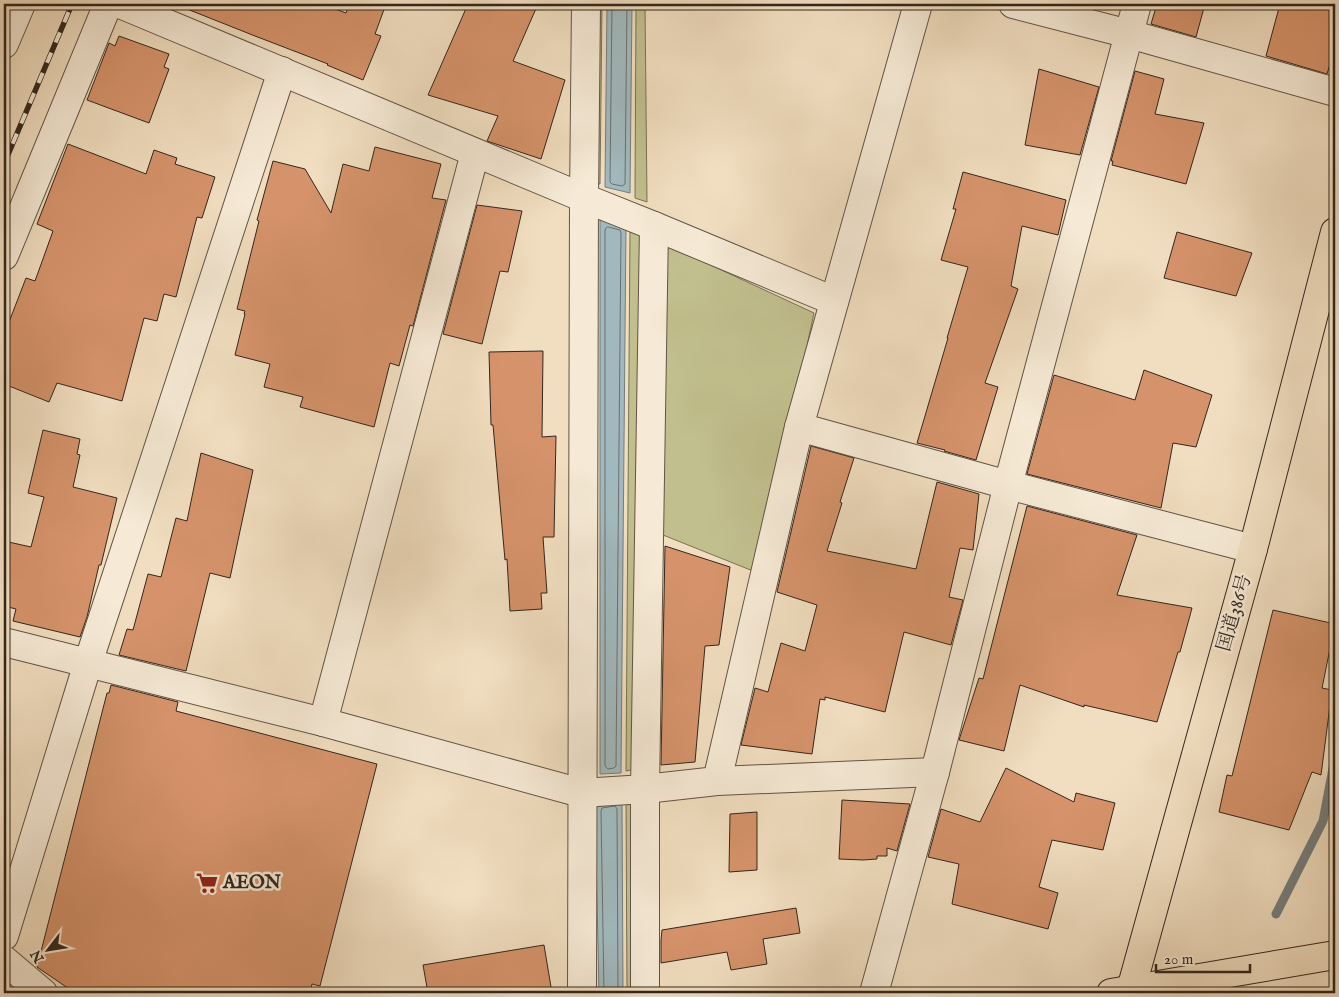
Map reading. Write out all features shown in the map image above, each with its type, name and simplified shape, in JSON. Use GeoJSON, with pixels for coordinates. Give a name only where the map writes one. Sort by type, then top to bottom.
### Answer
{"type":"FeatureCollection","features":[{"type":"Feature","properties":{"kind":"main road","name":"国道386号"},"geometry":{"type":"LineString","coordinates":[[1124,992],[1253,549],[1335,232]]}},
{"type":"Feature","properties":{"kind":"main road"},"geometry":{"type":"LineString","coordinates":[[1124,992],[1335,955]]}},
{"type":"Feature","properties":{"kind":"street"},"geometry":{"type":"LineString","coordinates":[[4,44],[20,4]]}},
{"type":"Feature","properties":{"kind":"street"},"geometry":{"type":"LineString","coordinates":[[4,256],[108,4]]}},
{"type":"Feature","properties":{"kind":"street"},"geometry":{"type":"LineString","coordinates":[[120,4],[834,301]]}},
{"type":"Feature","properties":{"kind":"street"},"geometry":{"type":"LineString","coordinates":[[582,993],[581,793],[586,4]]}},
{"type":"Feature","properties":{"kind":"street"},"geometry":{"type":"LineString","coordinates":[[717,781],[799,427],[918,4]]}},
{"type":"Feature","properties":{"kind":"street"},"geometry":{"type":"LineString","coordinates":[[1013,4],[1129,34],[1335,92]]}},
{"type":"Feature","properties":{"kind":"street"},"geometry":{"type":"LineString","coordinates":[[874,993],[935,772],[1008,485],[1137,4]]}},
{"type":"Feature","properties":{"kind":"street"},"geometry":{"type":"LineString","coordinates":[[4,936],[88,663],[282,71]]}},
{"type":"Feature","properties":{"kind":"street"},"geometry":{"type":"LineString","coordinates":[[323,722],[475,153]]}},
{"type":"Feature","properties":{"kind":"street"},"geometry":{"type":"LineString","coordinates":[[645,993],[645,789],[654,226]]}},
{"type":"Feature","properties":{"kind":"street"},"geometry":{"type":"LineString","coordinates":[[799,427],[1008,485],[1253,549]]}},
{"type":"Feature","properties":{"kind":"street"},"geometry":{"type":"LineString","coordinates":[[4,642],[323,722],[581,793],[645,789],[717,781],[935,772]]}},
{"type":"Feature","properties":{"kind":"street"},"geometry":{"type":"LineString","coordinates":[[4,960],[43,993]]}},
{"type":"Feature","properties":{"kind":"shaded area"},"geometry":{"type":"Polygon","coordinates":[[[592,4],[602,4],[600,184],[587,182],[592,4]]]}},
{"type":"Feature","properties":{"kind":"shaded area"},"geometry":{"type":"Polygon","coordinates":[[[636,4],[645,4],[647,202],[635,198],[636,4]]]}},
{"type":"Feature","properties":{"kind":"shaded area"},"geometry":{"type":"Polygon","coordinates":[[[630,230],[642,235],[636,769],[626,771],[630,230]]]}},
{"type":"Feature","properties":{"kind":"shaded area"},"geometry":{"type":"Polygon","coordinates":[[[661,242],[814,313],[758,573],[658,533],[661,242]]]}},
{"type":"Feature","properties":{"kind":"shaded area"},"geometry":{"type":"Polygon","coordinates":[[[638,799],[640,993],[627,993],[626,800],[638,799]]]}},
{"type":"Feature","properties":{"kind":"water"},"geometry":{"type":"Polygon","coordinates":[[[607,4],[632,4],[630,193],[605,187],[607,4]]]}},
{"type":"Feature","properties":{"kind":"water"},"geometry":{"type":"Polygon","coordinates":[[[600,220],[626,227],[621,773],[600,774],[600,220]]]}},
{"type":"Feature","properties":{"kind":"water"},"geometry":{"type":"Polygon","coordinates":[[[622,800],[623,993],[599,993],[595,805],[622,800]]]}},
{"type":"Feature","properties":{"kind":"building"},"geometry":{"type":"Polygon","coordinates":[[[178,4],[322,4],[346,13],[349,4],[386,4],[375,34],[381,36],[363,80],[178,4]]]}},
{"type":"Feature","properties":{"kind":"building"},"geometry":{"type":"Polygon","coordinates":[[[468,4],[538,4],[513,61],[565,80],[541,159],[487,141],[498,116],[428,95],[468,4]]]}},
{"type":"Feature","properties":{"kind":"building"},"geometry":{"type":"Polygon","coordinates":[[[1157,4],[1205,4],[1196,37],[1151,24],[1157,4]]]}},
{"type":"Feature","properties":{"kind":"building"},"geometry":{"type":"Polygon","coordinates":[[[1280,4],[1335,4],[1335,48],[1327,74],[1266,56],[1280,4]]]}},
{"type":"Feature","properties":{"kind":"building"},"geometry":{"type":"Polygon","coordinates":[[[119,36],[169,54],[164,67],[169,69],[149,123],[87,100],[109,43],[115,46],[119,36]]]}},
{"type":"Feature","properties":{"kind":"building"},"geometry":{"type":"Polygon","coordinates":[[[1039,69],[1099,87],[1080,155],[1025,145],[1039,69]]]}},
{"type":"Feature","properties":{"kind":"building"},"geometry":{"type":"Polygon","coordinates":[[[1135,71],[1164,79],[1155,114],[1204,123],[1186,184],[1112,165],[1113,161],[1111,161],[1135,71]]]}},
{"type":"Feature","properties":{"kind":"building"},"geometry":{"type":"Polygon","coordinates":[[[68,144],[146,174],[154,150],[177,158],[175,164],[215,177],[202,218],[197,217],[176,297],[164,294],[157,321],[144,318],[122,401],[57,383],[49,402],[4,384],[4,335],[26,278],[35,281],[53,231],[37,224],[68,144]]]}},
{"type":"Feature","properties":{"kind":"building"},"geometry":{"type":"Polygon","coordinates":[[[375,147],[441,164],[432,198],[446,200],[413,326],[410,325],[399,366],[390,363],[374,427],[300,407],[303,397],[264,387],[270,364],[235,355],[245,314],[245,311],[237,309],[259,221],[257,220],[273,161],[305,169],[331,213],[343,164],[369,171],[375,147]]]}},
{"type":"Feature","properties":{"kind":"building"},"geometry":{"type":"Polygon","coordinates":[[[963,172],[1066,200],[1058,235],[1022,226],[1011,286],[1018,289],[985,383],[998,387],[976,460],[917,443],[968,267],[941,260],[956,209],[953,209],[963,172]]]}},
{"type":"Feature","properties":{"kind":"building"},"geometry":{"type":"Polygon","coordinates":[[[477,205],[522,211],[508,272],[500,271],[482,344],[443,334],[477,205]]]}},
{"type":"Feature","properties":{"kind":"building"},"geometry":{"type":"Polygon","coordinates":[[[1177,232],[1252,253],[1236,296],[1164,278],[1177,232]]]}},
{"type":"Feature","properties":{"kind":"building"},"geometry":{"type":"Polygon","coordinates":[[[543,351],[542,437],[556,436],[554,537],[543,537],[547,593],[541,593],[542,609],[510,611],[507,559],[505,560],[493,425],[491,425],[489,352],[543,351]]]}},
{"type":"Feature","properties":{"kind":"building"},"geometry":{"type":"Polygon","coordinates":[[[1144,370],[1212,395],[1196,447],[1173,443],[1161,508],[1027,474],[1054,375],[1135,400],[1144,370]]]}},
{"type":"Feature","properties":{"kind":"building"},"geometry":{"type":"Polygon","coordinates":[[[43,430],[80,439],[77,454],[80,455],[73,487],[117,498],[101,565],[99,565],[87,617],[80,637],[13,621],[16,609],[4,606],[4,541],[31,547],[44,497],[28,493],[43,430]]]}},
{"type":"Feature","properties":{"kind":"building"},"geometry":{"type":"Polygon","coordinates":[[[811,446],[854,458],[827,551],[916,569],[937,482],[979,494],[973,550],[960,548],[949,597],[963,600],[951,645],[904,632],[885,712],[825,697],[825,700],[820,699],[812,754],[741,745],[755,688],[768,692],[781,643],[805,651],[817,605],[777,592],[811,446]]]}},
{"type":"Feature","properties":{"kind":"building"},"geometry":{"type":"Polygon","coordinates":[[[201,453],[253,470],[230,578],[210,573],[186,671],[119,655],[127,629],[133,630],[148,574],[161,577],[176,518],[187,521],[201,453]]]}},
{"type":"Feature","properties":{"kind":"building"},"geometry":{"type":"Polygon","coordinates":[[[1027,506],[1137,535],[1117,595],[1192,608],[1157,722],[1084,705],[1084,707],[1020,685],[1004,751],[959,740],[979,678],[983,679],[1027,506]]]}},
{"type":"Feature","properties":{"kind":"building"},"geometry":{"type":"Polygon","coordinates":[[[665,546],[730,567],[719,645],[705,646],[695,762],[661,765],[665,546]]]}},
{"type":"Feature","properties":{"kind":"building"},"geometry":{"type":"Polygon","coordinates":[[[1273,610],[1335,624],[1322,688],[1332,690],[1321,775],[1312,772],[1289,830],[1219,812],[1227,775],[1232,776],[1273,610]]]}},
{"type":"Feature","properties":{"kind":"building"},"geometry":{"type":"Polygon","coordinates":[[[111,685],[178,702],[176,711],[377,764],[320,986],[312,984],[310,993],[75,993],[37,967],[107,693],[109,693],[111,685]]]}},
{"type":"Feature","properties":{"kind":"building"},"geometry":{"type":"Polygon","coordinates":[[[1006,768],[1074,802],[1076,793],[1115,803],[1103,850],[1052,840],[1039,887],[1058,893],[1048,929],[952,904],[959,864],[928,857],[941,809],[980,822],[1006,768]]]}},
{"type":"Feature","properties":{"kind":"building"},"geometry":{"type":"Polygon","coordinates":[[[842,800],[910,804],[897,851],[887,848],[887,856],[877,856],[877,859],[839,859],[842,800]]]}},
{"type":"Feature","properties":{"kind":"building"},"geometry":{"type":"Polygon","coordinates":[[[757,812],[757,870],[729,872],[730,814],[757,812]]]}},
{"type":"Feature","properties":{"kind":"building"},"geometry":{"type":"Polygon","coordinates":[[[796,908],[800,933],[763,939],[767,964],[731,970],[727,952],[661,963],[662,930],[796,908]]]}},
{"type":"Feature","properties":{"kind":"building"},"geometry":{"type":"Polygon","coordinates":[[[544,945],[552,993],[428,993],[423,965],[544,945]]]}},
{"type":"Feature","properties":{"kind":"waterway"},"geometry":{"type":"LineString","coordinates":[[1276,914],[1323,821],[1334,763],[1333,704],[1335,695]]}},
{"type":"Feature","properties":{"kind":"railway"},"geometry":{"type":"LineString","coordinates":[[4,164],[72,4]]}},
{"type":"Feature","properties":{"kind":"place","name":"AEON"},"geometry":{"type":"Point","coordinates":[207,883]}}]}
